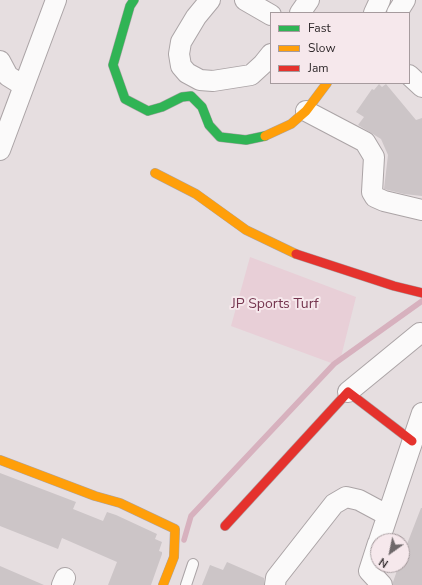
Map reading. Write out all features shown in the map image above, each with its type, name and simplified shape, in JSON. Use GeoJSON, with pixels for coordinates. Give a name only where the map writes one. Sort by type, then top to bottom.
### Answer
{"type":"FeatureCollection","features":[{"type":"Feature","properties":{"kind":"street"},"geometry":{"type":"LineString","coordinates":[[0,150],[56,0]]}},
{"type":"Feature","properties":{"kind":"street"},"geometry":{"type":"LineString","coordinates":[[134,0],[130,6],[113,65],[126,100],[148,111],[162,107],[182,97],[195,88],[213,80],[251,75],[270,55]]}},
{"type":"Feature","properties":{"kind":"street"},"geometry":{"type":"LineString","coordinates":[[210,0],[187,31],[181,42],[179,54],[181,66],[187,73],[195,88],[209,125],[220,137],[246,140],[266,136],[291,124],[306,111],[326,84]]}},
{"type":"Feature","properties":{"kind":"street"},"geometry":{"type":"LineString","coordinates":[[245,0],[270,14]]}},
{"type":"Feature","properties":{"kind":"street"},"geometry":{"type":"LineString","coordinates":[[301,12],[309,0]]}},
{"type":"Feature","properties":{"kind":"street"},"geometry":{"type":"LineString","coordinates":[[374,12],[380,0]]}},
{"type":"Feature","properties":{"kind":"street"},"geometry":{"type":"LineString","coordinates":[[398,12],[405,0]]}},
{"type":"Feature","properties":{"kind":"street"},"geometry":{"type":"LineString","coordinates":[[410,60],[422,68]]}},
{"type":"Feature","properties":{"kind":"street"},"geometry":{"type":"LineString","coordinates":[[0,61],[8,76],[24,86]]}},
{"type":"Feature","properties":{"kind":"street"},"geometry":{"type":"LineString","coordinates":[[410,76],[422,87]]}},
{"type":"Feature","properties":{"kind":"street"},"geometry":{"type":"LineString","coordinates":[[306,111],[365,142],[374,157],[372,192],[375,198],[422,210]]}},
{"type":"Feature","properties":{"kind":"street"},"geometry":{"type":"LineString","coordinates":[[155,173],[196,194],[246,230],[290,252],[422,293]]}},
{"type":"Feature","properties":{"kind":"street"},"geometry":{"type":"LineString","coordinates":[[225,526],[348,392],[420,333]]}},
{"type":"Feature","properties":{"kind":"street"},"geometry":{"type":"LineString","coordinates":[[348,392],[412,441]]}},
{"type":"Feature","properties":{"kind":"street"},"geometry":{"type":"LineString","coordinates":[[381,533],[422,413]]}},
{"type":"Feature","properties":{"kind":"street"},"geometry":{"type":"LineString","coordinates":[[0,460],[95,496],[120,503],[175,529],[174,557],[163,585]]}},
{"type":"Feature","properties":{"kind":"street"},"geometry":{"type":"LineString","coordinates":[[275,585],[276,578],[334,504],[346,497],[360,500],[388,515]]}},
{"type":"Feature","properties":{"kind":"street"},"geometry":{"type":"LineString","coordinates":[[372,573],[382,585]]}},
{"type":"Feature","properties":{"kind":"lane"},"geometry":{"type":"LineString","coordinates":[[186,585],[193,564]]}},
{"type":"Feature","properties":{"kind":"green space","name":"JP Sports Turf"},"geometry":{"type":"Polygon","coordinates":[[[250,257],[356,297],[340,361],[336,359],[334,364],[231,326],[250,257]]]}},
{"type":"Feature","properties":{"kind":"building"},"geometry":{"type":"Polygon","coordinates":[[[379,84],[382,87],[386,84],[416,120],[422,118],[422,196],[404,194],[384,189],[388,155],[381,139],[358,125],[364,117],[356,112],[372,89],[374,90],[379,84]]]}},
{"type":"Feature","properties":{"kind":"building"},"geometry":{"type":"Polygon","coordinates":[[[0,473],[76,502],[73,509],[103,521],[107,512],[157,534],[155,539],[162,542],[159,551],[162,552],[162,554],[151,585],[108,585],[117,562],[62,538],[58,549],[0,526],[0,473]]]}},
{"type":"Feature","properties":{"kind":"building"},"geometry":{"type":"Polygon","coordinates":[[[422,508],[422,585],[393,585],[396,573],[410,573],[410,536],[422,508]]]}},
{"type":"Feature","properties":{"kind":"building"},"geometry":{"type":"Polygon","coordinates":[[[227,562],[264,578],[264,585],[202,585],[210,565],[223,570],[227,562]]]}},
{"type":"Feature","properties":{"kind":"building"},"geometry":{"type":"Polygon","coordinates":[[[0,566],[44,585],[0,585],[0,566]]]}},
{"type":"Feature","properties":{"kind":"waterway"},"geometry":{"type":"LineString","coordinates":[[184,540],[191,516],[334,364],[422,301]]}},
{"type":"Feature","properties":{"kind":"traffic: fast"},"geometry":{"type":"LineString","coordinates":[[134,0],[130,6],[113,65],[125,99],[148,111],[162,107],[182,97],[191,96],[202,107],[209,125],[220,137],[246,140],[265,136]]}},
{"type":"Feature","properties":{"kind":"traffic: slow"},"geometry":{"type":"LineString","coordinates":[[265,136],[291,124],[306,111],[326,84]]}},
{"type":"Feature","properties":{"kind":"traffic: slow"},"geometry":{"type":"LineString","coordinates":[[155,173],[196,194],[246,230],[296,254]]}},
{"type":"Feature","properties":{"kind":"traffic: slow"},"geometry":{"type":"LineString","coordinates":[[0,460],[95,496],[120,503],[175,529],[174,557],[163,585]]}},
{"type":"Feature","properties":{"kind":"traffic: jam"},"geometry":{"type":"LineString","coordinates":[[296,254],[394,286],[422,293]]}},
{"type":"Feature","properties":{"kind":"traffic: jam"},"geometry":{"type":"LineString","coordinates":[[225,526],[348,392],[412,441]]}}]}
